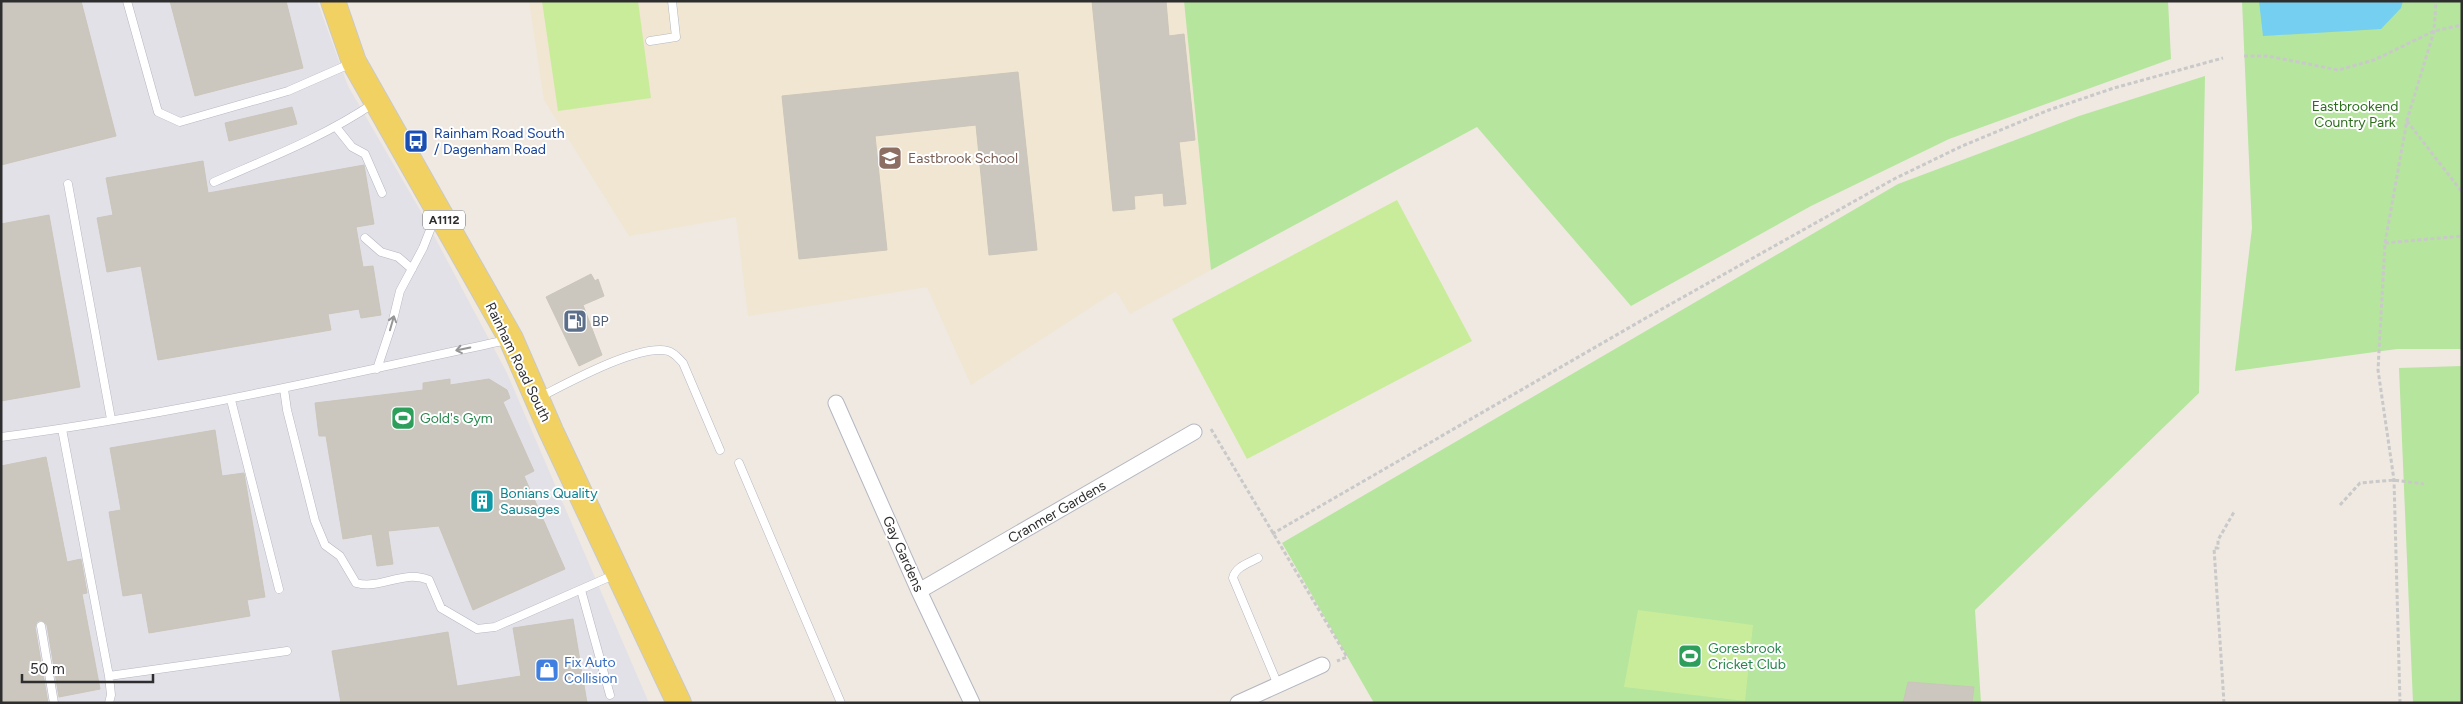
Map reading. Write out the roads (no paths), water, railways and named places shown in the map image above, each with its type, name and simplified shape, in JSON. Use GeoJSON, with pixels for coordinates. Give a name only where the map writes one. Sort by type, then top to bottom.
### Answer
{"type":"FeatureCollection","features":[{"type":"Feature","properties":{"kind":"main road","name":"Rainham Road South"},"geometry":{"type":"LineString","coordinates":[[333,1],[354,62],[378,101],[510,339],[617,574],[679,703]]}},
{"type":"Feature","properties":{"kind":"street","name":"Gay Gardens"},"geometry":{"type":"LineString","coordinates":[[836,403],[919,591],[972,703]]}},
{"type":"Feature","properties":{"kind":"street","name":"Cranmer Gardens"},"geometry":{"type":"LineString","coordinates":[[919,591],[1194,432]]}},
{"type":"Feature","properties":{"kind":"street"},"geometry":{"type":"LineString","coordinates":[[1238,703],[1322,666]]}},
{"type":"Feature","properties":{"kind":"lane"},"geometry":{"type":"LineString","coordinates":[[127,1],[158,112],[180,122],[288,91],[354,62]]}},
{"type":"Feature","properties":{"kind":"lane"},"geometry":{"type":"LineString","coordinates":[[650,41],[676,37],[672,1]]}},
{"type":"Feature","properties":{"kind":"lane"},"geometry":{"type":"LineString","coordinates":[[214,182],[292,149],[336,127],[378,101]]}},
{"type":"Feature","properties":{"kind":"lane"},"geometry":{"type":"LineString","coordinates":[[336,127],[352,147],[365,154],[382,193]]}},
{"type":"Feature","properties":{"kind":"lane"},"geometry":{"type":"LineString","coordinates":[[68,184],[111,419]]}},
{"type":"Feature","properties":{"kind":"lane"},"geometry":{"type":"LineString","coordinates":[[377,369],[392,324],[400,291],[423,248],[438,209]]}},
{"type":"Feature","properties":{"kind":"lane"},"geometry":{"type":"LineString","coordinates":[[365,238],[381,252],[398,257],[412,269]]}},
{"type":"Feature","properties":{"kind":"lane"},"geometry":{"type":"LineString","coordinates":[[1,437],[62,429],[111,419],[231,400],[510,339]]}},
{"type":"Feature","properties":{"kind":"lane"},"geometry":{"type":"LineString","coordinates":[[536,399],[591,372],[634,354],[667,351],[676,355],[683,363],[720,450]]}},
{"type":"Feature","properties":{"kind":"lane"},"geometry":{"type":"LineString","coordinates":[[284,389],[287,410],[315,522],[325,545],[340,556],[356,583],[365,586],[417,575],[429,580],[441,608],[477,629],[495,627],[617,574]]}},
{"type":"Feature","properties":{"kind":"lane"},"geometry":{"type":"LineString","coordinates":[[231,400],[279,589]]}},
{"type":"Feature","properties":{"kind":"lane"},"geometry":{"type":"LineString","coordinates":[[62,429],[109,676],[112,694],[109,703]]}},
{"type":"Feature","properties":{"kind":"lane"},"geometry":{"type":"LineString","coordinates":[[739,463],[840,703]]}},
{"type":"Feature","properties":{"kind":"lane"},"geometry":{"type":"LineString","coordinates":[[1258,558],[1240,567],[1234,573],[1233,578],[1278,685]]}},
{"type":"Feature","properties":{"kind":"lane"},"geometry":{"type":"LineString","coordinates":[[582,590],[610,695]]}},
{"type":"Feature","properties":{"kind":"lane"},"geometry":{"type":"LineString","coordinates":[[41,626],[54,703]]}},
{"type":"Feature","properties":{"kind":"lane"},"geometry":{"type":"LineString","coordinates":[[109,676],[287,651]]}},
{"type":"Feature","properties":{"kind":"water"},"geometry":{"type":"Polygon","coordinates":[[[2259,1],[2403,1],[2401,8],[2381,29],[2263,36],[2259,1]]]}},
{"type":"Feature","properties":{"kind":"place","name":"Rainham Road South / Dagenham Road"},"geometry":{"type":"Point","coordinates":[416,141]}},
{"type":"Feature","properties":{"kind":"place","name":"Eastbrook School"},"geometry":{"type":"Point","coordinates":[890,158]}},
{"type":"Feature","properties":{"kind":"place","name":"BP"},"geometry":{"type":"Point","coordinates":[575,321]}},
{"type":"Feature","properties":{"kind":"place","name":"Gold's Gym"},"geometry":{"type":"Point","coordinates":[403,418]}},
{"type":"Feature","properties":{"kind":"place","name":"Bonians Quality Sausages"},"geometry":{"type":"Point","coordinates":[482,501]}},
{"type":"Feature","properties":{"kind":"place","name":"Goresbrook Cricket Club"},"geometry":{"type":"Point","coordinates":[1690,656]}},
{"type":"Feature","properties":{"kind":"place","name":"Fix Auto Collision"},"geometry":{"type":"Point","coordinates":[547,670]}},
{"type":"Feature","properties":{"kind":"park label","name":"Eastbrookend Country Park"},"geometry":{"type":"Point","coordinates":[2355,114]}}]}
